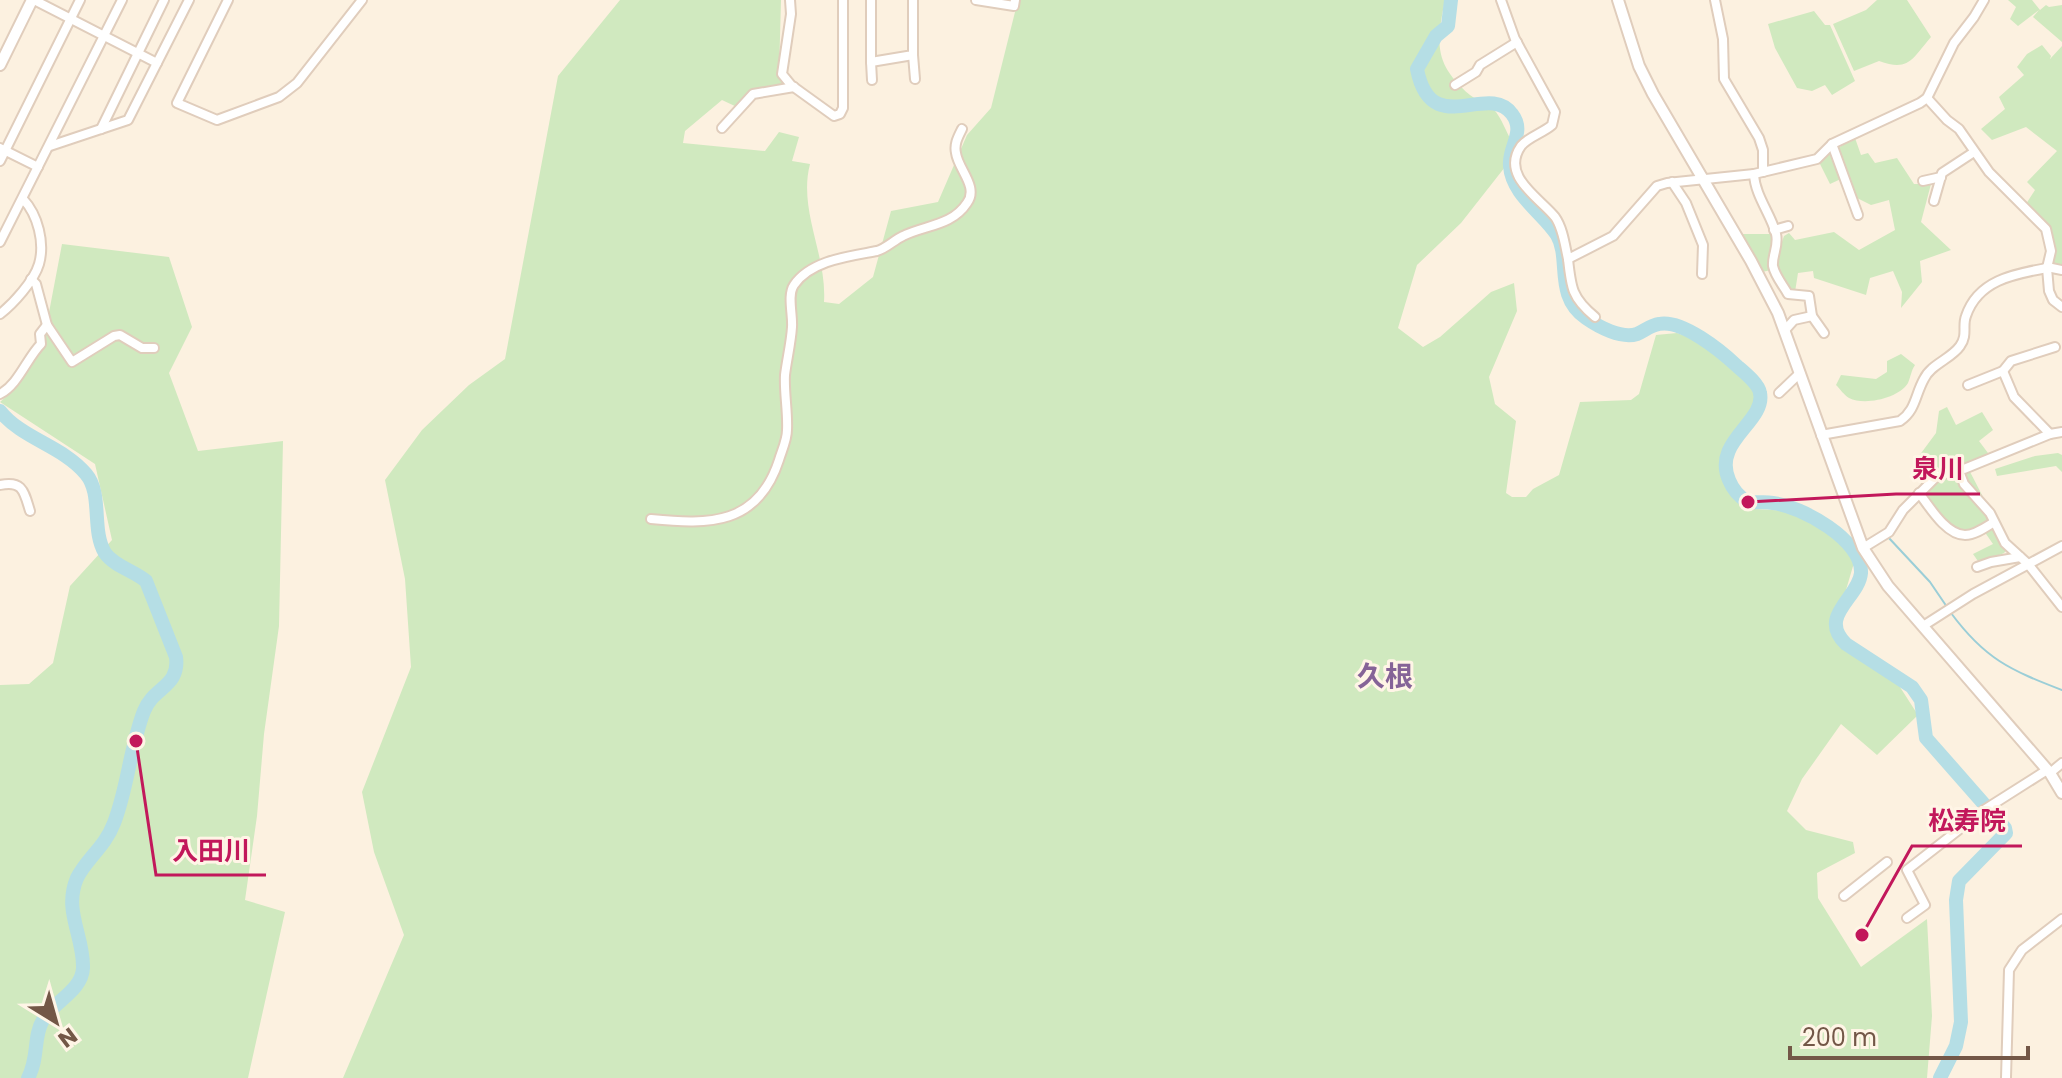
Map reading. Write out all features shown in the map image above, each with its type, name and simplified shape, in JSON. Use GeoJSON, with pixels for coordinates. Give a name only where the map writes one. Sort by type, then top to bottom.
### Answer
{"type":"FeatureCollection","features":[{"type":"Feature","properties":{"kind":"street"},"geometry":{"type":"LineString","coordinates":[[0,65],[33,0],[157,63]]}},
{"type":"Feature","properties":{"kind":"street"},"geometry":{"type":"LineString","coordinates":[[0,161],[2,150],[80,0]]}},
{"type":"Feature","properties":{"kind":"street"},"geometry":{"type":"LineString","coordinates":[[0,242],[122,0]]}},
{"type":"Feature","properties":{"kind":"street"},"geometry":{"type":"LineString","coordinates":[[101,129],[164,0]]}},
{"type":"Feature","properties":{"kind":"street"},"geometry":{"type":"LineString","coordinates":[[50,146],[128,120],[189,0]]}},
{"type":"Feature","properties":{"kind":"street"},"geometry":{"type":"LineString","coordinates":[[228,0],[177,103],[217,120],[279,97],[297,83],[362,0]]}},
{"type":"Feature","properties":{"kind":"street"},"geometry":{"type":"LineString","coordinates":[[790,0],[791,14],[782,74],[794,87],[834,116],[840,114],[843,108],[843,0]]}},
{"type":"Feature","properties":{"kind":"street"},"geometry":{"type":"LineString","coordinates":[[871,0],[872,80]]}},
{"type":"Feature","properties":{"kind":"street"},"geometry":{"type":"LineString","coordinates":[[913,0],[915,79]]}},
{"type":"Feature","properties":{"kind":"street"},"geometry":{"type":"LineString","coordinates":[[976,0],[1014,6],[1015,0]]}},
{"type":"Feature","properties":{"kind":"street"},"geometry":{"type":"LineString","coordinates":[[1501,0],[1517,42],[1555,112],[1552,125],[1525,142],[1516,158],[1520,180],[1559,224],[1571,288],[1580,304],[1595,317]]}},
{"type":"Feature","properties":{"kind":"street"},"geometry":{"type":"LineString","coordinates":[[1618,0],[1639,66],[1766,287],[1785,330],[1863,548],[1888,586],[2048,772],[2062,793]]}},
{"type":"Feature","properties":{"kind":"street"},"geometry":{"type":"LineString","coordinates":[[1715,0],[1723,39],[1724,79],[1763,150],[1755,181],[1774,230],[1777,249],[1773,264],[1788,294],[1809,296],[1812,316],[1824,333]]}},
{"type":"Feature","properties":{"kind":"street"},"geometry":{"type":"LineString","coordinates":[[1568,259],[1613,236],[1657,186],[1759,173],[1817,159],[1832,144],[1927,98],[1954,43],[1984,0]]}},
{"type":"Feature","properties":{"kind":"street"},"geometry":{"type":"LineString","coordinates":[[1455,85],[1517,42]]}},
{"type":"Feature","properties":{"kind":"street"},"geometry":{"type":"LineString","coordinates":[[871,62],[913,55]]}},
{"type":"Feature","properties":{"kind":"street"},"geometry":{"type":"LineString","coordinates":[[722,128],[753,94],[794,87]]}},
{"type":"Feature","properties":{"kind":"street"},"geometry":{"type":"LineString","coordinates":[[1927,98],[1959,129],[1989,172],[2046,229],[2051,251],[2047,268],[2049,291],[2053,300],[2062,307]]}},
{"type":"Feature","properties":{"kind":"street"},"geometry":{"type":"LineString","coordinates":[[651,519],[730,518],[762,496],[772,481],[787,433],[785,376],[793,319],[791,291],[794,284],[814,269],[855,253],[881,250],[905,235],[942,224],[960,212],[969,201],[971,189],[956,154],[956,142],[962,129]]}},
{"type":"Feature","properties":{"kind":"street"},"geometry":{"type":"LineString","coordinates":[[1832,144],[1858,215]]}},
{"type":"Feature","properties":{"kind":"street"},"geometry":{"type":"LineString","coordinates":[[2,150],[38,167]]}},
{"type":"Feature","properties":{"kind":"street"},"geometry":{"type":"LineString","coordinates":[[1934,201],[1942,173],[1974,152]]}},
{"type":"Feature","properties":{"kind":"street"},"geometry":{"type":"LineString","coordinates":[[1923,181],[1941,177]]}},
{"type":"Feature","properties":{"kind":"street"},"geometry":{"type":"LineString","coordinates":[[1672,182],[1686,203],[1703,245],[1702,274]]}},
{"type":"Feature","properties":{"kind":"street"},"geometry":{"type":"LineString","coordinates":[[1521,201],[1530,194]]}},
{"type":"Feature","properties":{"kind":"street"},"geometry":{"type":"LineString","coordinates":[[0,314],[31,279],[39,265],[40,230],[23,199]]}},
{"type":"Feature","properties":{"kind":"street"},"geometry":{"type":"LineString","coordinates":[[1774,230],[1788,226]]}},
{"type":"Feature","properties":{"kind":"street"},"geometry":{"type":"LineString","coordinates":[[1821,435],[1900,421],[1907,416],[1928,372],[1963,342],[1965,317],[1979,292],[1989,284],[2024,272],[2047,268],[2062,270]]}},
{"type":"Feature","properties":{"kind":"street"},"geometry":{"type":"LineString","coordinates":[[31,279],[36,284],[47,325],[72,362],[114,336],[120,335],[142,348],[154,348]]}},
{"type":"Feature","properties":{"kind":"street"},"geometry":{"type":"LineString","coordinates":[[1785,330],[1794,320],[1812,316]]}},
{"type":"Feature","properties":{"kind":"street"},"geometry":{"type":"LineString","coordinates":[[0,393],[12,384],[30,355],[41,344],[40,334],[47,325]]}},
{"type":"Feature","properties":{"kind":"street"},"geometry":{"type":"LineString","coordinates":[[1968,385],[2003,371],[2011,361],[2055,347]]}},
{"type":"Feature","properties":{"kind":"street"},"geometry":{"type":"LineString","coordinates":[[2003,371],[2014,397],[2050,434]]}},
{"type":"Feature","properties":{"kind":"street"},"geometry":{"type":"LineString","coordinates":[[1779,393],[1800,373]]}},
{"type":"Feature","properties":{"kind":"street"},"geometry":{"type":"LineString","coordinates":[[1863,548],[1889,532],[1903,510],[1937,476],[1959,471],[2062,432]]}},
{"type":"Feature","properties":{"kind":"street"},"geometry":{"type":"LineString","coordinates":[[1959,471],[1964,484],[1994,522],[2005,543],[2058,593],[2062,607]]}},
{"type":"Feature","properties":{"kind":"street"},"geometry":{"type":"LineString","coordinates":[[0,485],[12,483],[19,486],[30,511]]}},
{"type":"Feature","properties":{"kind":"street"},"geometry":{"type":"LineString","coordinates":[[1919,493],[1944,524],[1956,533],[1973,533],[1994,522]]}},
{"type":"Feature","properties":{"kind":"street"},"geometry":{"type":"LineString","coordinates":[[1923,626],[2024,561],[2062,546]]}},
{"type":"Feature","properties":{"kind":"street"},"geometry":{"type":"LineString","coordinates":[[1977,567],[1991,562],[2024,561]]}},
{"type":"Feature","properties":{"kind":"street"},"geometry":{"type":"LineString","coordinates":[[1907,918],[1925,905],[1907,870],[1989,807],[2062,763]]}},
{"type":"Feature","properties":{"kind":"street"},"geometry":{"type":"LineString","coordinates":[[1844,896],[1887,862]]}},
{"type":"Feature","properties":{"kind":"street"},"geometry":{"type":"LineString","coordinates":[[2006,1078],[2009,970],[2022,950],[2062,919]]}},
{"type":"Feature","properties":{"kind":"green space"},"geometry":{"type":"Polygon","coordinates":[[[620,0],[781,0],[779,74],[784,86],[755,91],[739,108],[722,100],[685,131],[683,143],[765,151],[779,132],[799,137],[792,161],[810,164],[808,199],[824,284],[824,302],[839,304],[873,277],[891,211],[938,202],[967,135],[991,108],[1018,0],[1445,0],[1439,41],[1444,63],[1458,84],[1496,112],[1511,140],[1505,167],[1461,223],[1417,265],[1398,328],[1423,347],[1440,337],[1491,292],[1514,283],[1517,311],[1489,377],[1495,404],[1516,421],[1506,493],[1512,497],[1526,497],[1533,489],[1559,475],[1580,402],[1631,400],[1639,394],[1656,335],[1677,333],[1721,349],[1757,387],[1756,408],[1726,448],[1723,477],[1741,504],[1755,509],[1804,512],[1842,534],[1856,556],[1833,634],[1898,684],[1918,715],[1877,755],[1841,724],[1802,779],[1787,811],[1806,830],[1853,842],[1855,853],[1817,873],[1818,898],[1861,967],[1927,919],[1932,1016],[1927,1078],[343,1078],[404,935],[374,852],[362,792],[411,667],[405,579],[385,480],[422,430],[469,385],[505,359],[558,76],[620,0]]]}},
{"type":"Feature","properties":{"kind":"green space"},"geometry":{"type":"Polygon","coordinates":[[[1877,0],[1907,0],[1931,37],[1904,64],[1879,61],[1854,71],[1833,24],[1866,10],[1877,0]]]}},
{"type":"Feature","properties":{"kind":"green space"},"geometry":{"type":"Polygon","coordinates":[[[2008,0],[2032,0],[2040,10],[2046,5],[2062,5],[2062,42],[2033,17],[2039,10],[2018,26],[2010,19],[2016,7],[2008,0]]]}},
{"type":"Feature","properties":{"kind":"green space"},"geometry":{"type":"Polygon","coordinates":[[[1814,11],[1825,25],[1830,25],[1855,81],[1832,95],[1825,85],[1812,91],[1797,88],[1775,48],[1768,24],[1814,11]]]}},
{"type":"Feature","properties":{"kind":"green space"},"geometry":{"type":"Polygon","coordinates":[[[2042,45],[2050,59],[2062,46],[2062,266],[2053,264],[2048,225],[2026,204],[2035,190],[2027,182],[2057,151],[2026,127],[1992,140],[1981,129],[2005,109],[1999,97],[2024,75],[2017,67],[2027,54],[2042,45]]]}},
{"type":"Feature","properties":{"kind":"green space"},"geometry":{"type":"Polygon","coordinates":[[[1855,138],[1861,155],[1868,153],[1875,163],[1897,158],[1914,184],[1931,184],[1921,222],[1951,250],[1920,261],[1922,282],[1901,308],[1902,292],[1893,271],[1870,278],[1866,295],[1814,278],[1813,271],[1798,273],[1795,292],[1787,291],[1775,262],[1784,236],[1789,233],[1795,240],[1834,232],[1859,250],[1895,230],[1889,200],[1871,205],[1851,195],[1843,178],[1830,184],[1819,162],[1855,138]]]}},
{"type":"Feature","properties":{"kind":"green space"},"geometry":{"type":"Polygon","coordinates":[[[1741,234],[1772,234],[1777,249],[1771,270],[1762,272],[1741,234]]]}},
{"type":"Feature","properties":{"kind":"green space"},"geometry":{"type":"Polygon","coordinates":[[[62,244],[169,257],[192,327],[169,373],[198,451],[283,441],[279,626],[245,900],[285,912],[248,1078],[0,1078],[0,685],[29,684],[53,663],[70,586],[112,540],[95,464],[0,402],[43,344],[62,244]]]}},
{"type":"Feature","properties":{"kind":"green space"},"geometry":{"type":"Polygon","coordinates":[[[1901,354],[1915,365],[1908,383],[1897,393],[1872,401],[1856,400],[1847,397],[1836,385],[1841,375],[1876,379],[1887,372],[1887,361],[1901,354]]]}},
{"type":"Feature","properties":{"kind":"green space"},"geometry":{"type":"Polygon","coordinates":[[[1947,407],[1956,425],[1982,412],[1993,430],[1979,441],[1988,453],[1968,468],[2009,547],[2004,553],[1980,564],[1973,554],[1993,544],[1984,531],[1964,533],[1925,502],[1916,460],[1936,433],[1939,411],[1947,407]]]}},
{"type":"Feature","properties":{"kind":"green space"},"geometry":{"type":"Polygon","coordinates":[[[2062,455],[2062,472],[2056,466],[1997,476],[1995,469],[2035,456],[2062,455]]]}},
{"type":"Feature","properties":{"kind":"waterway"},"geometry":{"type":"LineString","coordinates":[[1451,0],[1448,26],[1436,36],[1417,69],[1424,90],[1434,102],[1447,106],[1489,103],[1502,106],[1512,114],[1517,127],[1510,159],[1512,176],[1522,195],[1557,235],[1563,255],[1566,288],[1576,309],[1586,318],[1624,335],[1637,334],[1659,324],[1679,326],[1711,345],[1754,382],[1760,393],[1760,403],[1728,454],[1726,466],[1732,487],[1748,502],[1785,506],[1814,518],[1852,549],[1861,573],[1854,591],[1837,616],[1838,634],[1846,644],[1912,687],[1921,700],[1926,738],[2005,828],[2006,833],[1959,881],[1956,900],[1961,1022],[1956,1046],[1940,1078]]}},
{"type":"Feature","properties":{"kind":"waterway"},"geometry":{"type":"LineString","coordinates":[[0,411],[19,429],[66,456],[86,474],[94,492],[99,534],[105,553],[146,581],[176,657],[174,675],[144,711],[119,809],[110,831],[77,878],[72,901],[83,968],[73,990],[43,1020],[28,1078]]}},
{"type":"Feature","properties":{"kind":"waterway"},"geometry":{"type":"LineString","coordinates":[[1888,537],[1930,582],[1947,607]]}},
{"type":"Feature","properties":{"kind":"waterway"},"geometry":{"type":"LineString","coordinates":[[1868,550],[1883,540]]}},
{"type":"Feature","properties":{"kind":"waterway"},"geometry":{"type":"LineString","coordinates":[[1857,558],[1863,554]]}},
{"type":"Feature","properties":{"kind":"waterway"},"geometry":{"type":"LineString","coordinates":[[1951,613],[1987,652],[2013,669],[2062,690]]}},
{"type":"Feature","properties":{"kind":"place","name":"泉川"},"geometry":{"type":"Point","coordinates":[1748,502]}},
{"type":"Feature","properties":{"kind":"place","name":"入田川"},"geometry":{"type":"Point","coordinates":[136,741]}},
{"type":"Feature","properties":{"kind":"place","name":"松寿院"},"geometry":{"type":"Point","coordinates":[1862,935]}},
{"type":"Feature","properties":{"kind":"district","name":"久根"},"geometry":{"type":"Point","coordinates":[1385,676]}}]}
